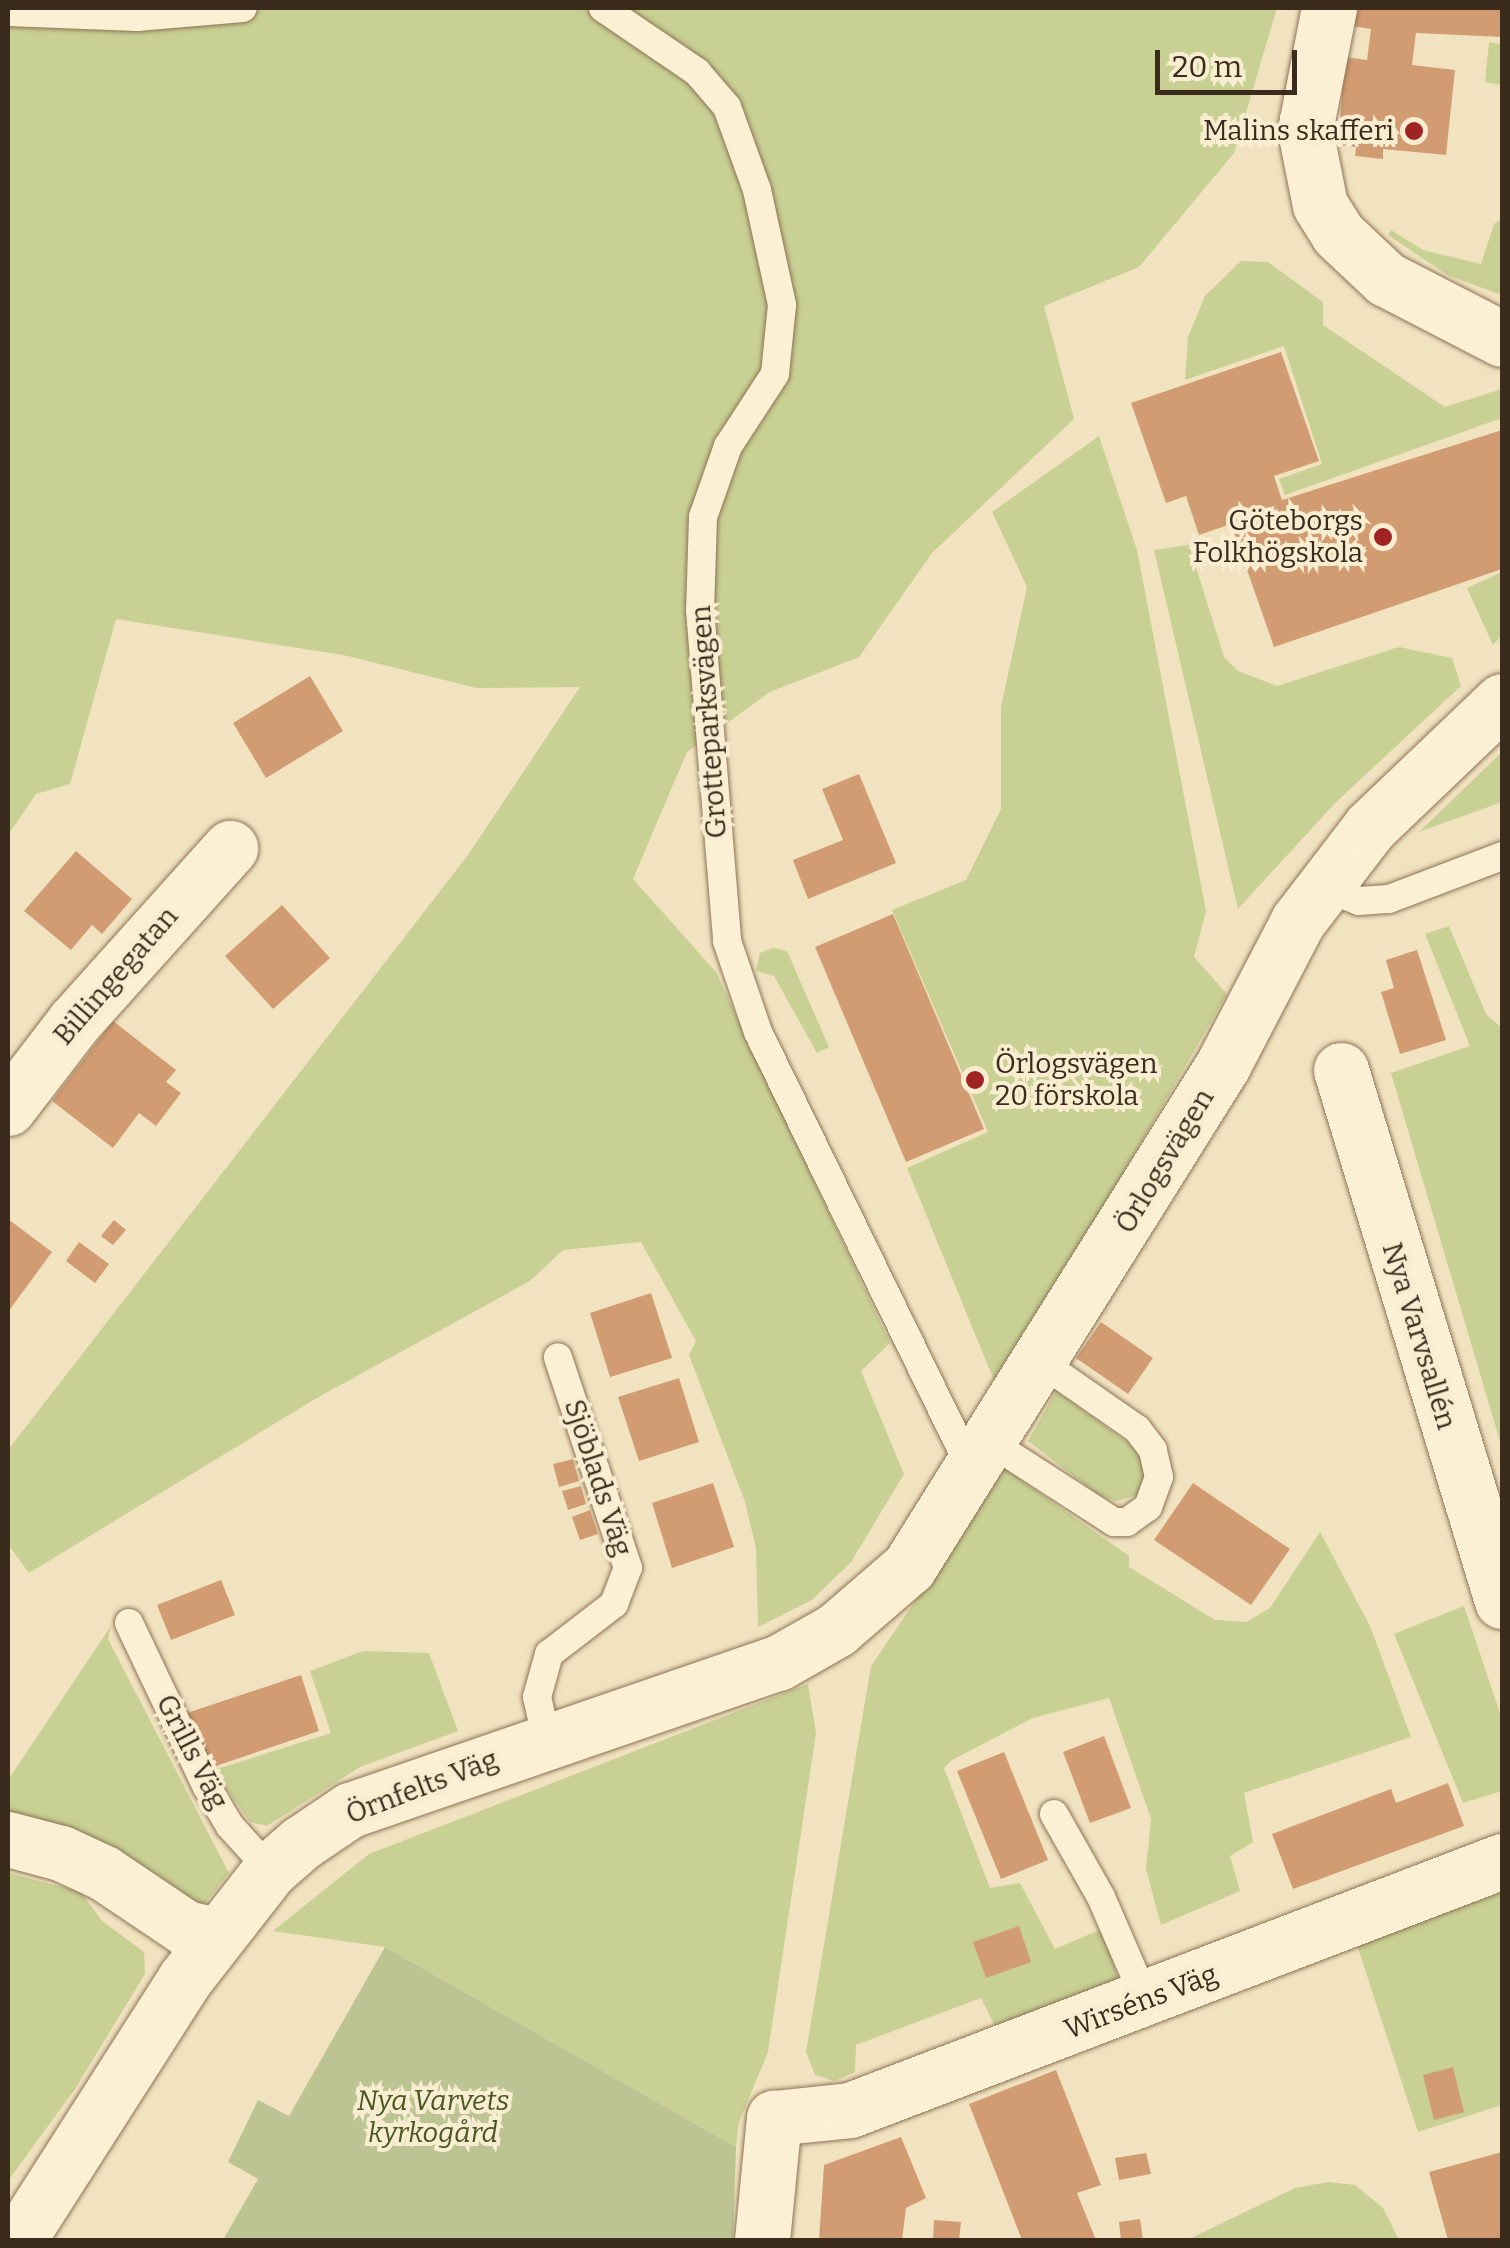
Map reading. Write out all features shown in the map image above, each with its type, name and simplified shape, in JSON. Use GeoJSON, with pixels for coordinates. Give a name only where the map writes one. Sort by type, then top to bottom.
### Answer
{"type":"FeatureCollection","features":[{"type":"Feature","properties":{"kind":"street"},"geometry":{"type":"LineString","coordinates":[[1329,8],[1305,130],[1320,206],[1338,234],[1386,278],[1502,340]]}},
{"type":"Feature","properties":{"kind":"street","name":"Örlogsvägen"},"geometry":{"type":"LineString","coordinates":[[836,1630],[910,1567],[1042,1363],[1223,1065],[1322,886],[1370,827],[1502,701]]}},
{"type":"Feature","properties":{"kind":"street","name":"Billingegatan"},"geometry":{"type":"LineString","coordinates":[[8,1108],[74,1022],[230,848]]}},
{"type":"Feature","properties":{"kind":"street","name":"Nya Varvsallén"},"geometry":{"type":"LineString","coordinates":[[1341,1070],[1502,1601]]}},
{"type":"Feature","properties":{"kind":"street","name":"Örnfelts Väg"},"geometry":{"type":"LineString","coordinates":[[18,2240],[217,1936],[270,1870],[350,1810],[778,1663],[836,1630]]}},
{"type":"Feature","properties":{"kind":"street"},"geometry":{"type":"LineString","coordinates":[[8,1839],[104,1872],[186,1928],[217,1936]]}},
{"type":"Feature","properties":{"kind":"street","name":"Wirséns Väg"},"geometry":{"type":"LineString","coordinates":[[762,2240],[774,2118],[850,2110],[1146,2001],[1502,1861]]}},
{"type":"Feature","properties":{"kind":"lane"},"geometry":{"type":"LineString","coordinates":[[8,12],[136,17],[243,8]]}},
{"type":"Feature","properties":{"kind":"lane","name":"Grotteparksvägen"},"geometry":{"type":"LineString","coordinates":[[603,8],[697,72],[726,107],[757,190],[782,305],[775,374],[728,446],[703,517],[700,610],[726,941],[758,1032],[981,1456]]}},
{"type":"Feature","properties":{"kind":"lane"},"geometry":{"type":"LineString","coordinates":[[1322,886],[1359,901],[1388,899],[1502,856]]}},
{"type":"Feature","properties":{"kind":"lane","name":"Sjöblads Väg"},"geometry":{"type":"LineString","coordinates":[[547,1741],[537,1697],[549,1654],[614,1604],[628,1568],[558,1357]]}},
{"type":"Feature","properties":{"kind":"lane"},"geometry":{"type":"LineString","coordinates":[[981,1456],[1114,1522],[1127,1522],[1148,1507],[1159,1477],[1153,1450],[1137,1429],[1042,1363]]}},
{"type":"Feature","properties":{"kind":"lane","name":"Grills Väg"},"geometry":{"type":"LineString","coordinates":[[129,1623],[207,1786],[230,1826],[270,1870]]}},
{"type":"Feature","properties":{"kind":"lane"},"geometry":{"type":"LineString","coordinates":[[1054,1814],[1101,1897],[1146,2001]]}},
{"type":"Feature","properties":{"kind":"green space"},"geometry":{"type":"Polygon","coordinates":[[[8,8],[1277,8],[1234,153],[1139,267],[1044,306],[1074,419],[932,553],[859,657],[770,692],[687,752],[633,879],[716,972],[890,1343],[861,1371],[904,1474],[851,1562],[812,1600],[758,1627],[756,1548],[745,1502],[689,1355],[696,1341],[641,1242],[563,1250],[530,1281],[315,1399],[29,1573],[8,1544],[8,1450],[468,855],[580,687],[477,688],[343,655],[116,619],[70,784],[36,794],[8,835],[8,8]]]}},
{"type":"Feature","properties":{"kind":"green space"},"geometry":{"type":"Polygon","coordinates":[[[1489,42],[1502,44],[1502,85],[1485,82],[1489,42]]]}},
{"type":"Feature","properties":{"kind":"green space"},"geometry":{"type":"Polygon","coordinates":[[[1502,219],[1502,295],[1449,276],[1388,235],[1391,230],[1423,250],[1481,264],[1494,224],[1502,219]]]}},
{"type":"Feature","properties":{"kind":"green space"},"geometry":{"type":"Polygon","coordinates":[[[1241,261],[1268,262],[1323,302],[1323,325],[1445,407],[1502,389],[1502,418],[1285,495],[1279,479],[1322,464],[1284,346],[1185,380],[1188,337],[1205,296],[1241,261]]]}},
{"type":"Feature","properties":{"kind":"green space"},"geometry":{"type":"Polygon","coordinates":[[[1099,436],[1137,550],[1206,911],[1194,957],[1227,994],[998,1390],[907,1168],[988,1132],[892,910],[966,880],[1001,809],[1001,707],[1027,587],[992,512],[1099,436]]]}},
{"type":"Feature","properties":{"kind":"green space"},"geometry":{"type":"Polygon","coordinates":[[[1189,545],[1224,657],[1238,671],[1277,686],[1399,647],[1452,658],[1461,686],[1335,803],[1238,909],[1154,550],[1189,545]]]}},
{"type":"Feature","properties":{"kind":"green space"},"geometry":{"type":"Polygon","coordinates":[[[1502,572],[1502,635],[1493,645],[1467,588],[1502,572]]]}},
{"type":"Feature","properties":{"kind":"green space"},"geometry":{"type":"Polygon","coordinates":[[[1502,752],[1502,802],[1419,832],[1502,752]]]}},
{"type":"Feature","properties":{"kind":"green space"},"geometry":{"type":"Polygon","coordinates":[[[1449,926],[1486,1014],[1502,1028],[1502,1448],[1391,1073],[1470,1046],[1425,934],[1449,926]]]}},
{"type":"Feature","properties":{"kind":"green space"},"geometry":{"type":"Polygon","coordinates":[[[773,948],[787,951],[829,1047],[817,1053],[774,976],[756,971],[760,953],[773,948]]]}},
{"type":"Feature","properties":{"kind":"green space"},"geometry":{"type":"Polygon","coordinates":[[[1056,1391],[1145,1455],[1145,1483],[1137,1495],[1117,1501],[1100,1496],[1028,1441],[1056,1391]]]}},
{"type":"Feature","properties":{"kind":"green space"},"geometry":{"type":"Polygon","coordinates":[[[997,1463],[1129,1556],[1129,1567],[1215,1620],[1246,1622],[1270,1608],[1320,1532],[1370,1626],[1411,1737],[1244,1793],[1253,1842],[1230,1856],[1240,1891],[1161,1925],[1146,1869],[1151,1819],[1109,1698],[1033,1718],[952,1760],[944,1768],[990,1888],[1020,1883],[1055,1949],[1102,1929],[1121,1988],[997,2030],[981,1998],[856,2045],[855,2072],[835,2081],[815,2075],[806,2052],[871,1666],[947,1554],[997,1463]]]}},
{"type":"Feature","properties":{"kind":"green space"},"geometry":{"type":"Polygon","coordinates":[[[1464,1606],[1502,1719],[1502,1791],[1463,1803],[1394,1634],[1464,1606]]]}},
{"type":"Feature","properties":{"kind":"green space"},"geometry":{"type":"Polygon","coordinates":[[[111,1626],[108,1639],[229,1873],[201,1908],[8,1816],[8,1780],[111,1626]]]}},
{"type":"Feature","properties":{"kind":"green space"},"geometry":{"type":"Polygon","coordinates":[[[363,1651],[429,1653],[458,1731],[360,1767],[267,1826],[250,1822],[214,1770],[331,1733],[310,1671],[363,1651]]]}},
{"type":"Feature","properties":{"kind":"green space"},"geometry":{"type":"Polygon","coordinates":[[[808,1684],[816,1733],[768,2052],[739,2122],[736,2147],[385,1947],[273,1931],[369,1854],[808,1684]]]}},
{"type":"Feature","properties":{"kind":"green space"},"geometry":{"type":"Polygon","coordinates":[[[8,1873],[81,1892],[101,1920],[144,1952],[145,1974],[75,2089],[8,2181],[8,1873]]]}},
{"type":"Feature","properties":{"kind":"green space"},"geometry":{"type":"Polygon","coordinates":[[[1502,1892],[1502,2105],[1418,2132],[1357,1945],[1502,1892]]]}},
{"type":"Feature","properties":{"kind":"green space","name":"Nya Varvets kyrkogård"},"geometry":{"type":"Polygon","coordinates":[[[385,1947],[736,2147],[733,2240],[223,2240],[258,2179],[228,2162],[258,2100],[289,2116],[385,1947]]]}},
{"type":"Feature","properties":{"kind":"green space"},"geometry":{"type":"Polygon","coordinates":[[[1328,2182],[1355,2185],[1383,2208],[1399,2240],[1187,2240],[1295,2188],[1328,2182]]]}},
{"type":"Feature","properties":{"kind":"building"},"geometry":{"type":"Polygon","coordinates":[[[1359,8],[1502,8],[1502,37],[1416,33],[1412,65],[1455,70],[1446,155],[1383,149],[1383,159],[1355,156],[1356,147],[1338,145],[1345,57],[1367,60],[1371,29],[1352,26],[1359,8]]]}},
{"type":"Feature","properties":{"kind":"building"},"geometry":{"type":"Polygon","coordinates":[[[1281,352],[1319,461],[1274,476],[1282,500],[1502,430],[1502,569],[1274,647],[1231,524],[1199,535],[1186,496],[1166,503],[1131,403],[1281,352]]]}},
{"type":"Feature","properties":{"kind":"building"},"geometry":{"type":"Polygon","coordinates":[[[310,676],[343,731],[266,778],[233,723],[310,676]]]}},
{"type":"Feature","properties":{"kind":"building"},"geometry":{"type":"Polygon","coordinates":[[[859,774],[896,863],[808,899],[793,860],[843,840],[822,789],[859,774]]]}},
{"type":"Feature","properties":{"kind":"building"},"geometry":{"type":"Polygon","coordinates":[[[76,851],[132,899],[102,934],[92,925],[71,950],[24,911],[76,851]]]}},
{"type":"Feature","properties":{"kind":"building"},"geometry":{"type":"Polygon","coordinates":[[[282,905],[330,958],[273,1009],[225,956],[282,905]]]}},
{"type":"Feature","properties":{"kind":"building"},"geometry":{"type":"Polygon","coordinates":[[[893,914],[984,1129],[906,1162],[815,947],[893,914]]]}},
{"type":"Feature","properties":{"kind":"building"},"geometry":{"type":"Polygon","coordinates":[[[1417,950],[1446,1040],[1400,1054],[1381,992],[1394,988],[1386,960],[1417,950]]]}},
{"type":"Feature","properties":{"kind":"building"},"geometry":{"type":"Polygon","coordinates":[[[113,1021],[176,1070],[166,1082],[181,1093],[156,1126],[139,1113],[113,1148],[52,1101],[113,1021]]]}},
{"type":"Feature","properties":{"kind":"building"},"geometry":{"type":"Polygon","coordinates":[[[8,1219],[52,1252],[8,1312],[8,1219]]]}},
{"type":"Feature","properties":{"kind":"building"},"geometry":{"type":"Polygon","coordinates":[[[114,1220],[126,1230],[113,1245],[101,1236],[114,1220]]]}},
{"type":"Feature","properties":{"kind":"building"},"geometry":{"type":"Polygon","coordinates":[[[79,1242],[109,1264],[95,1283],[66,1261],[79,1242]]]}},
{"type":"Feature","properties":{"kind":"building"},"geometry":{"type":"Polygon","coordinates":[[[651,1293],[672,1358],[610,1377],[590,1313],[651,1293]]]}},
{"type":"Feature","properties":{"kind":"building"},"geometry":{"type":"Polygon","coordinates":[[[1101,1322],[1153,1358],[1128,1394],[1076,1358],[1101,1322]]]}},
{"type":"Feature","properties":{"kind":"building"},"geometry":{"type":"Polygon","coordinates":[[[679,1378],[699,1442],[639,1461],[618,1397],[679,1378]]]}},
{"type":"Feature","properties":{"kind":"building"},"geometry":{"type":"Polygon","coordinates":[[[573,1459],[579,1481],[559,1487],[553,1464],[573,1459]]]}},
{"type":"Feature","properties":{"kind":"building"},"geometry":{"type":"Polygon","coordinates":[[[713,1483],[734,1547],[672,1568],[652,1503],[713,1483]]]}},
{"type":"Feature","properties":{"kind":"building"},"geometry":{"type":"Polygon","coordinates":[[[1193,1483],[1290,1549],[1251,1605],[1154,1540],[1193,1483]]]}},
{"type":"Feature","properties":{"kind":"building"},"geometry":{"type":"Polygon","coordinates":[[[581,1486],[586,1504],[568,1510],[562,1491],[581,1486]]]}},
{"type":"Feature","properties":{"kind":"building"},"geometry":{"type":"Polygon","coordinates":[[[590,1510],[598,1534],[580,1540],[572,1517],[590,1510]]]}},
{"type":"Feature","properties":{"kind":"building"},"geometry":{"type":"Polygon","coordinates":[[[221,1580],[235,1615],[171,1640],[157,1605],[221,1580]]]}},
{"type":"Feature","properties":{"kind":"building"},"geometry":{"type":"Polygon","coordinates":[[[301,1675],[319,1731],[207,1769],[187,1713],[301,1675]]]}},
{"type":"Feature","properties":{"kind":"building"},"geometry":{"type":"Polygon","coordinates":[[[1104,1736],[1131,1808],[1090,1823],[1063,1752],[1104,1736]]]}},
{"type":"Feature","properties":{"kind":"building"},"geometry":{"type":"Polygon","coordinates":[[[1004,1752],[1048,1860],[1001,1879],[957,1771],[1004,1752]]]}},
{"type":"Feature","properties":{"kind":"building"},"geometry":{"type":"Polygon","coordinates":[[[1448,1783],[1464,1826],[1293,1889],[1272,1834],[1391,1789],[1396,1803],[1448,1783]]]}},
{"type":"Feature","properties":{"kind":"building"},"geometry":{"type":"Polygon","coordinates":[[[1019,1926],[1031,1962],[986,1978],[973,1942],[1019,1926]]]}},
{"type":"Feature","properties":{"kind":"building"},"geometry":{"type":"Polygon","coordinates":[[[1453,2067],[1464,2112],[1434,2120],[1423,2075],[1453,2067]]]}},
{"type":"Feature","properties":{"kind":"building"},"geometry":{"type":"Polygon","coordinates":[[[1056,2070],[1101,2185],[1077,2193],[1096,2240],[1022,2240],[969,2104],[1056,2070]]]}},
{"type":"Feature","properties":{"kind":"building"},"geometry":{"type":"Polygon","coordinates":[[[901,2137],[926,2198],[906,2208],[902,2240],[819,2240],[824,2165],[901,2137]]]}},
{"type":"Feature","properties":{"kind":"building"},"geometry":{"type":"Polygon","coordinates":[[[1502,2152],[1502,2240],[1448,2240],[1429,2172],[1502,2152]]]}},
{"type":"Feature","properties":{"kind":"building"},"geometry":{"type":"Polygon","coordinates":[[[1146,2153],[1151,2174],[1119,2180],[1115,2158],[1146,2153]]]}},
{"type":"Feature","properties":{"kind":"building"},"geometry":{"type":"Polygon","coordinates":[[[1140,2219],[1143,2240],[1121,2240],[1119,2222],[1140,2219]]]}},
{"type":"Feature","properties":{"kind":"building"},"geometry":{"type":"Polygon","coordinates":[[[934,2220],[961,2222],[959,2240],[933,2240],[934,2220]]]}},
{"type":"Feature","properties":{"kind":"place","name":"Malins skafferi"},"geometry":{"type":"Point","coordinates":[1414,131]}},
{"type":"Feature","properties":{"kind":"place","name":"Göteborgs Folkhögskola"},"geometry":{"type":"Point","coordinates":[1383,537]}},
{"type":"Feature","properties":{"kind":"place","name":"Örlogsvägen 20 förskola"},"geometry":{"type":"Point","coordinates":[975,1080]}}]}
